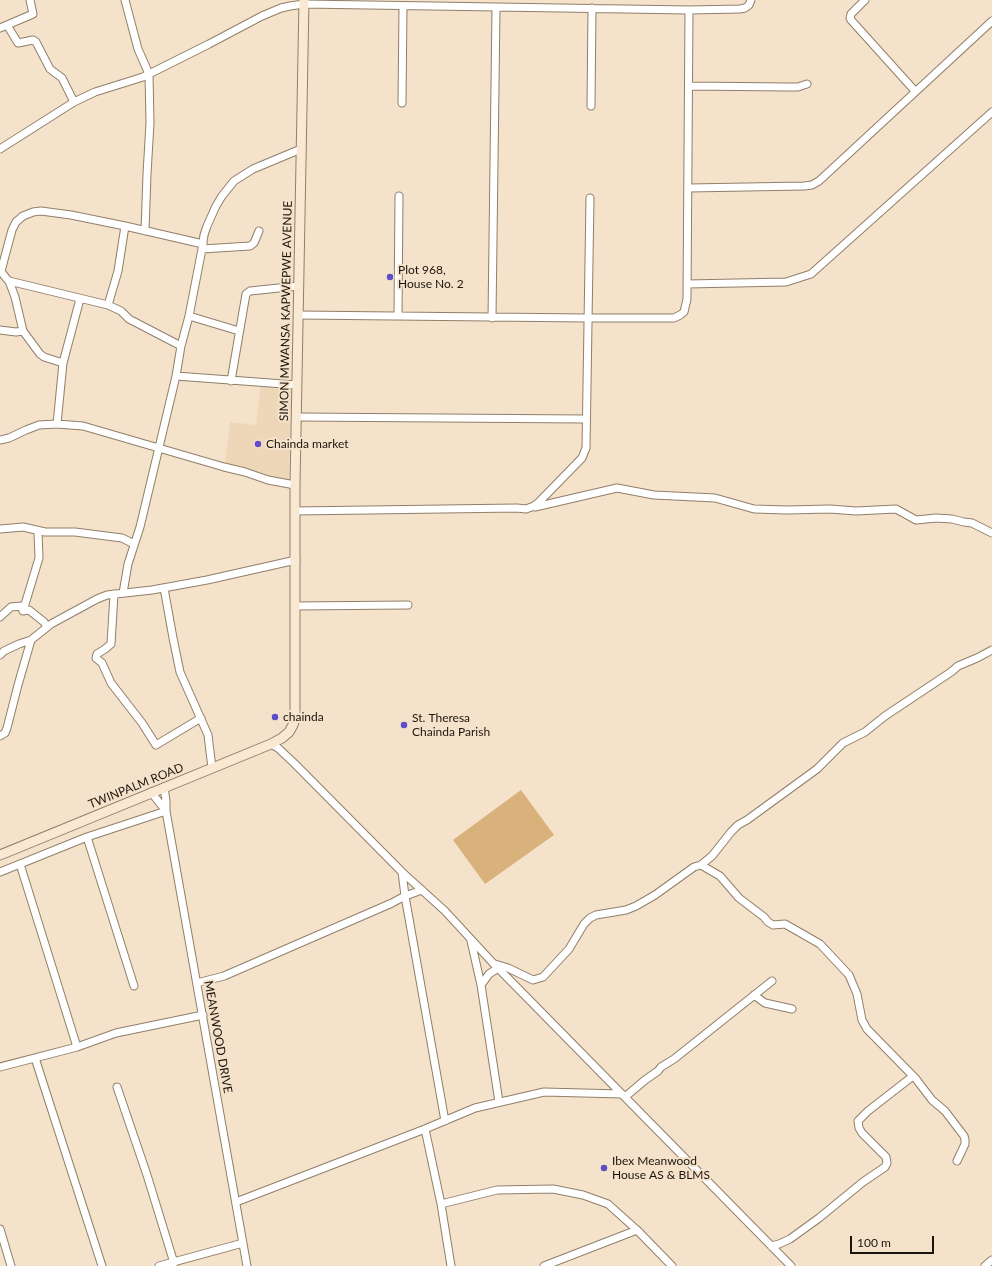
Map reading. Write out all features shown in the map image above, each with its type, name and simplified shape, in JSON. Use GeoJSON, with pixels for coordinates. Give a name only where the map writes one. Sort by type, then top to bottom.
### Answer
{"type":"FeatureCollection","features":[{"type":"Feature","properties":{"kind":"main road","name":"SIMON MWANSA KAPWEPWE AVENUE"},"geometry":{"type":"LineString","coordinates":[[282,738],[289,732],[295,718],[295,485],[304,2]]}},
{"type":"Feature","properties":{"kind":"main road","name":"TWINPALM ROAD"},"geometry":{"type":"LineString","coordinates":[[0,855],[271,744],[282,738]]}},
{"type":"Feature","properties":{"kind":"street"},"geometry":{"type":"LineString","coordinates":[[30,0],[33,14],[3,26],[18,43],[33,40],[36,42],[50,69],[62,78],[74,102]]}},
{"type":"Feature","properties":{"kind":"street"},"geometry":{"type":"LineString","coordinates":[[125,0],[138,49],[149,74],[150,123],[146,174],[145,231]]}},
{"type":"Feature","properties":{"kind":"street"},"geometry":{"type":"LineString","coordinates":[[0,149],[74,102],[95,92],[136,80],[271,12],[304,2],[496,8],[541,4],[592,8],[689,10],[740,9],[749,5],[751,0]]}},
{"type":"Feature","properties":{"kind":"street"},"geometry":{"type":"LineString","coordinates":[[866,0],[851,14],[851,20],[915,91]]}},
{"type":"Feature","properties":{"kind":"street"},"geometry":{"type":"LineString","coordinates":[[402,103],[403,6]]}},
{"type":"Feature","properties":{"kind":"street"},"geometry":{"type":"LineString","coordinates":[[492,318],[496,8]]}},
{"type":"Feature","properties":{"kind":"street"},"geometry":{"type":"LineString","coordinates":[[591,106],[592,8]]}},
{"type":"Feature","properties":{"kind":"street"},"geometry":{"type":"LineString","coordinates":[[298,315],[492,318],[674,318],[684,312],[687,299],[689,188],[689,10]]}},
{"type":"Feature","properties":{"kind":"street"},"geometry":{"type":"LineString","coordinates":[[689,188],[812,185],[819,181],[992,21]]}},
{"type":"Feature","properties":{"kind":"street"},"geometry":{"type":"LineString","coordinates":[[689,86],[798,87],[807,84]]}},
{"type":"Feature","properties":{"kind":"street"},"geometry":{"type":"LineString","coordinates":[[687,284],[786,282],[811,274],[992,112]]}},
{"type":"Feature","properties":{"kind":"street"},"geometry":{"type":"LineString","coordinates":[[123,593],[128,564],[140,527],[176,376],[204,235],[216,206],[234,181],[253,169],[301,148]]}},
{"type":"Feature","properties":{"kind":"street"},"geometry":{"type":"LineString","coordinates":[[398,316],[399,196]]}},
{"type":"Feature","properties":{"kind":"street"},"geometry":{"type":"LineString","coordinates":[[526,509],[539,502],[582,458],[586,448],[590,198]]}},
{"type":"Feature","properties":{"kind":"street"},"geometry":{"type":"LineString","coordinates":[[63,363],[44,357],[40,354],[23,331],[15,297],[0,271],[12,230],[16,222],[23,216],[32,212],[41,211],[71,215],[125,226],[202,247],[250,246],[254,243],[259,231]]}},
{"type":"Feature","properties":{"kind":"street"},"geometry":{"type":"LineString","coordinates":[[108,305],[118,271],[125,226]]}},
{"type":"Feature","properties":{"kind":"street"},"geometry":{"type":"LineString","coordinates":[[5,279],[108,305],[120,311],[129,319],[181,346]]}},
{"type":"Feature","properties":{"kind":"street"},"geometry":{"type":"LineString","coordinates":[[231,381],[245,296],[248,292],[298,286]]}},
{"type":"Feature","properties":{"kind":"street"},"geometry":{"type":"LineString","coordinates":[[57,424],[63,363],[80,299]]}},
{"type":"Feature","properties":{"kind":"street"},"geometry":{"type":"LineString","coordinates":[[189,316],[239,331]]}},
{"type":"Feature","properties":{"kind":"street"},"geometry":{"type":"LineString","coordinates":[[0,330],[16,332],[23,331]]}},
{"type":"Feature","properties":{"kind":"street"},"geometry":{"type":"LineString","coordinates":[[176,376],[297,385]]}},
{"type":"Feature","properties":{"kind":"street"},"geometry":{"type":"LineString","coordinates":[[296,417],[586,419]]}},
{"type":"Feature","properties":{"kind":"street"},"geometry":{"type":"LineString","coordinates":[[0,440],[9,438],[33,427],[57,424],[83,426],[245,472],[268,480],[295,485]]}},
{"type":"Feature","properties":{"kind":"street"},"geometry":{"type":"LineString","coordinates":[[295,511],[526,509],[617,488],[654,496],[715,498],[754,509],[787,510],[830,508],[856,511],[896,509],[916,520],[936,518],[952,519],[972,523],[992,533]]}},
{"type":"Feature","properties":{"kind":"street"},"geometry":{"type":"LineString","coordinates":[[0,529],[23,527],[38,532],[74,532],[122,538],[134,544]]}},
{"type":"Feature","properties":{"kind":"street"},"geometry":{"type":"LineString","coordinates":[[23,611],[39,558],[38,532]]}},
{"type":"Feature","properties":{"kind":"street"},"geometry":{"type":"LineString","coordinates":[[0,655],[4,651],[31,640],[47,627],[97,599],[114,594],[164,588],[261,569],[296,560]]}},
{"type":"Feature","properties":{"kind":"street"},"geometry":{"type":"LineString","coordinates":[[164,588],[180,672],[208,735],[212,768]]}},
{"type":"Feature","properties":{"kind":"street"},"geometry":{"type":"LineString","coordinates":[[114,594],[110,644],[98,654],[96,658],[102,663],[111,683],[138,717],[156,745],[201,718]]}},
{"type":"Feature","properties":{"kind":"street"},"geometry":{"type":"LineString","coordinates":[[295,606],[408,605]]}},
{"type":"Feature","properties":{"kind":"street"},"geometry":{"type":"LineString","coordinates":[[0,617],[11,607],[21,606],[23,611]]}},
{"type":"Feature","properties":{"kind":"street"},"geometry":{"type":"LineString","coordinates":[[23,611],[29,610],[44,622],[47,627]]}},
{"type":"Feature","properties":{"kind":"street"},"geometry":{"type":"LineString","coordinates":[[0,736],[5,733],[7,728],[31,640]]}},
{"type":"Feature","properties":{"kind":"street"},"geometry":{"type":"LineString","coordinates":[[492,962],[528,978],[536,980],[542,977],[569,949],[584,924],[590,918],[596,915],[626,910],[636,906],[655,895],[694,867],[701,865],[712,856],[738,825],[817,769],[843,743],[865,732],[898,707],[958,666],[992,650]]}},
{"type":"Feature","properties":{"kind":"street"},"geometry":{"type":"LineString","coordinates":[[271,744],[278,748],[298,767],[402,872],[445,911],[492,962],[791,1266]]}},
{"type":"Feature","properties":{"kind":"street","name":"MEANWOOD DRIVE"},"geometry":{"type":"LineString","coordinates":[[164,787],[166,811],[198,983],[247,1266]]}},
{"type":"Feature","properties":{"kind":"street"},"geometry":{"type":"LineString","coordinates":[[0,872],[87,837],[166,811],[151,792]]}},
{"type":"Feature","properties":{"kind":"street"},"geometry":{"type":"LineString","coordinates":[[87,837],[134,986]]}},
{"type":"Feature","properties":{"kind":"street"},"geometry":{"type":"LineString","coordinates":[[20,864],[77,1047]]}},
{"type":"Feature","properties":{"kind":"street"},"geometry":{"type":"LineString","coordinates":[[701,865],[720,876],[739,898],[764,917],[768,922],[773,925],[785,924],[814,940],[826,950],[849,975],[857,994],[862,1020],[867,1029],[913,1076],[932,1100],[945,1111],[964,1136],[964,1144],[958,1161]]}},
{"type":"Feature","properties":{"kind":"street"},"geometry":{"type":"LineString","coordinates":[[402,872],[445,1121]]}},
{"type":"Feature","properties":{"kind":"street"},"geometry":{"type":"LineString","coordinates":[[198,983],[224,976],[405,896],[422,890]]}},
{"type":"Feature","properties":{"kind":"street"},"geometry":{"type":"LineString","coordinates":[[470,939],[480,985],[499,1102]]}},
{"type":"Feature","properties":{"kind":"street"},"geometry":{"type":"LineString","coordinates":[[480,985],[489,974],[498,968]]}},
{"type":"Feature","properties":{"kind":"street"},"geometry":{"type":"LineString","coordinates":[[236,1202],[425,1129],[475,1108],[544,1092],[624,1096],[658,1071],[661,1067],[674,1059],[772,981]]}},
{"type":"Feature","properties":{"kind":"street"},"geometry":{"type":"LineString","coordinates":[[754,995],[761,1001],[771,1005],[792,1010]]}},
{"type":"Feature","properties":{"kind":"street"},"geometry":{"type":"LineString","coordinates":[[0,1067],[77,1047],[116,1033],[203,1015]]}},
{"type":"Feature","properties":{"kind":"street"},"geometry":{"type":"LineString","coordinates":[[35,1058],[102,1266]]}},
{"type":"Feature","properties":{"kind":"street"},"geometry":{"type":"LineString","coordinates":[[771,1246],[790,1239],[885,1167],[887,1163],[886,1157],[861,1132],[858,1121],[868,1111],[913,1076]]}},
{"type":"Feature","properties":{"kind":"street"},"geometry":{"type":"LineString","coordinates":[[117,1087],[147,1175],[174,1262]]}},
{"type":"Feature","properties":{"kind":"street"},"geometry":{"type":"LineString","coordinates":[[425,1129],[441,1204],[451,1266]]}},
{"type":"Feature","properties":{"kind":"street"},"geometry":{"type":"LineString","coordinates":[[441,1204],[497,1190],[553,1189],[583,1195],[608,1204],[637,1230],[672,1266]]}},
{"type":"Feature","properties":{"kind":"street"},"geometry":{"type":"LineString","coordinates":[[0,1229],[11,1266]]}},
{"type":"Feature","properties":{"kind":"street"},"geometry":{"type":"LineString","coordinates":[[544,1266],[637,1230]]}},
{"type":"Feature","properties":{"kind":"street"},"geometry":{"type":"LineString","coordinates":[[159,1266],[243,1243]]}},
{"type":"Feature","properties":{"kind":"street"},"geometry":{"type":"LineString","coordinates":[[985,1266],[992,1260]]}},
{"type":"Feature","properties":{"kind":"shaded area","name":"Chainda market"},"geometry":{"type":"Polygon","coordinates":[[[261,382],[291,386],[289,481],[225,463],[230,422],[256,425],[261,382]]]}},
{"type":"Feature","properties":{"kind":"shaded area"},"geometry":{"type":"Polygon","coordinates":[[[521,790],[554,835],[485,884],[453,840],[521,790]]]}},
{"type":"Feature","properties":{"kind":"place","name":"Plot 968, House No. 2"},"geometry":{"type":"Point","coordinates":[390,277]}},
{"type":"Feature","properties":{"kind":"place","name":"Chainda market"},"geometry":{"type":"Point","coordinates":[258,444]}},
{"type":"Feature","properties":{"kind":"place","name":"chainda"},"geometry":{"type":"Point","coordinates":[275,717]}},
{"type":"Feature","properties":{"kind":"place","name":"St. Theresa Chainda Parish"},"geometry":{"type":"Point","coordinates":[404,725]}},
{"type":"Feature","properties":{"kind":"place","name":"Ibex Meanwood House AS & BLMS"},"geometry":{"type":"Point","coordinates":[604,1168]}}]}
